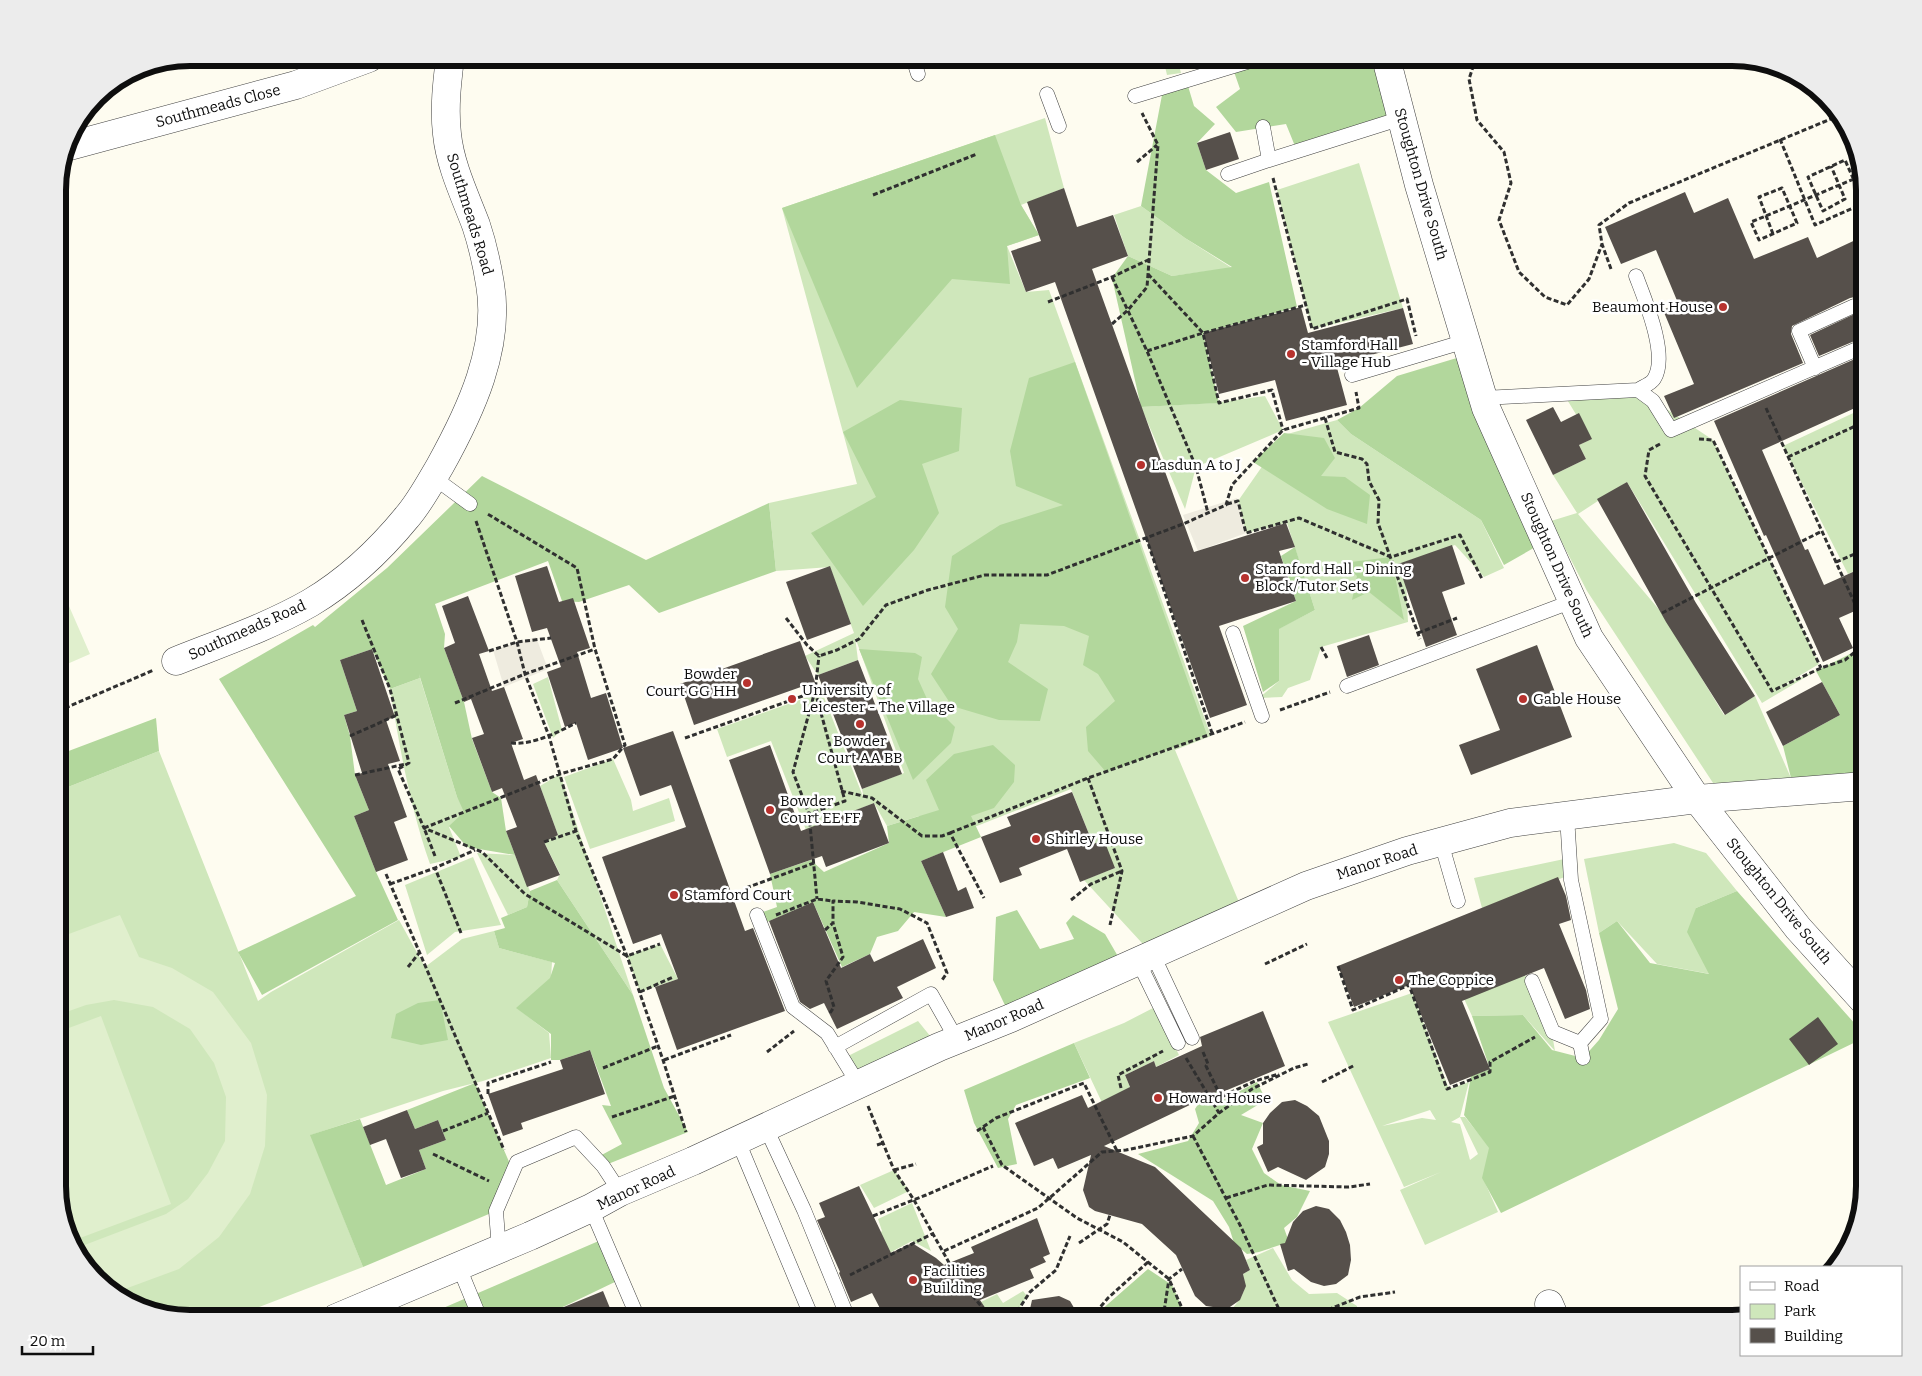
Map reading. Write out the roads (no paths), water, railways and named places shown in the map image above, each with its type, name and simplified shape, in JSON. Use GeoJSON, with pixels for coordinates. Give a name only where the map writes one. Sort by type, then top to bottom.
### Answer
{"type":"FeatureCollection","features":[{"type":"Feature","properties":{"kind":"street","name":"Stoughton Drive South"},"geometry":{"type":"LineString","coordinates":[[1388,66],[1419,185],[1483,398],[1589,638],[1697,799],[1798,928],[1856,992]]}},
{"type":"Feature","properties":{"kind":"street","name":"Southmeads Close"},"geometry":{"type":"LineString","coordinates":[[75,146],[296,85],[345,67]]}},
{"type":"Feature","properties":{"kind":"street","name":"Southmeads Road"},"geometry":{"type":"LineString","coordinates":[[176,661],[260,627],[309,603],[336,585],[381,546],[408,516],[434,477],[463,421],[473,397],[490,339],[492,316],[490,286],[477,227],[463,192],[447,135],[446,89],[449,67]]}},
{"type":"Feature","properties":{"kind":"street","name":"Manor Road"},"geometry":{"type":"LineString","coordinates":[[355,1310],[499,1250],[591,1208],[620,1192],[738,1141],[957,1040],[1306,886],[1407,851],[1510,823],[1697,799],[1856,787]]}},
{"type":"Feature","properties":{"kind":"lane"},"geometry":{"type":"LineString","coordinates":[[1134,96],[1232,66]]}},
{"type":"Feature","properties":{"kind":"lane"},"geometry":{"type":"LineString","coordinates":[[916,67],[918,74]]}},
{"type":"Feature","properties":{"kind":"lane"},"geometry":{"type":"LineString","coordinates":[[1046,94],[1059,126]]}},
{"type":"Feature","properties":{"kind":"lane"},"geometry":{"type":"LineString","coordinates":[[1228,174],[1402,118]]}},
{"type":"Feature","properties":{"kind":"lane"},"geometry":{"type":"LineString","coordinates":[[1262,127],[1269,160]]}},
{"type":"Feature","properties":{"kind":"lane"},"geometry":{"type":"LineString","coordinates":[[1483,398],[1638,390],[1653,380],[1660,360],[1650,316],[1636,276]]}},
{"type":"Feature","properties":{"kind":"lane"},"geometry":{"type":"LineString","coordinates":[[1815,368],[1799,331],[1854,306]]}},
{"type":"Feature","properties":{"kind":"lane"},"geometry":{"type":"LineString","coordinates":[[1352,375],[1466,341]]}},
{"type":"Feature","properties":{"kind":"lane"},"geometry":{"type":"LineString","coordinates":[[1638,390],[1653,401],[1670,430],[1760,393],[1856,350]]}},
{"type":"Feature","properties":{"kind":"lane"},"geometry":{"type":"LineString","coordinates":[[434,477],[470,504]]}},
{"type":"Feature","properties":{"kind":"lane"},"geometry":{"type":"LineString","coordinates":[[1347,686],[1573,601]]}},
{"type":"Feature","properties":{"kind":"lane"},"geometry":{"type":"LineString","coordinates":[[1233,633],[1262,716]]}},
{"type":"Feature","properties":{"kind":"lane"},"geometry":{"type":"LineString","coordinates":[[1567,816],[1571,880],[1601,1019],[1580,1043]]}},
{"type":"Feature","properties":{"kind":"lane"},"geometry":{"type":"LineString","coordinates":[[1442,842],[1458,901]]}},
{"type":"Feature","properties":{"kind":"lane"},"geometry":{"type":"LineString","coordinates":[[758,918],[792,1007],[827,1033],[859,1085]]}},
{"type":"Feature","properties":{"kind":"lane"},"geometry":{"type":"LineString","coordinates":[[1146,958],[1192,1038]]}},
{"type":"Feature","properties":{"kind":"lane"},"geometry":{"type":"LineString","coordinates":[[1146,958],[1178,1043]]}},
{"type":"Feature","properties":{"kind":"lane"},"geometry":{"type":"LineString","coordinates":[[1532,981],[1552,1032],[1580,1043]]}},
{"type":"Feature","properties":{"kind":"lane"},"geometry":{"type":"LineString","coordinates":[[835,1047],[931,994],[957,1040]]}},
{"type":"Feature","properties":{"kind":"lane"},"geometry":{"type":"LineString","coordinates":[[1580,1043],[1583,1058]]}},
{"type":"Feature","properties":{"kind":"lane"},"geometry":{"type":"LineString","coordinates":[[766,1128],[800,1202],[845,1310]]}},
{"type":"Feature","properties":{"kind":"lane"},"geometry":{"type":"LineString","coordinates":[[499,1250],[496,1211],[517,1162],[576,1137],[603,1166],[620,1192]]}},
{"type":"Feature","properties":{"kind":"lane"},"geometry":{"type":"LineString","coordinates":[[738,1141],[809,1310]]}},
{"type":"Feature","properties":{"kind":"lane"},"geometry":{"type":"LineString","coordinates":[[591,1208],[635,1310]]}},
{"type":"Feature","properties":{"kind":"lane"},"geometry":{"type":"LineString","coordinates":[[459,1267],[477,1310]]}},
{"type":"Feature","properties":{"kind":"place","name":"Beaumont House"},"geometry":{"type":"Point","coordinates":[1723,307]}},
{"type":"Feature","properties":{"kind":"place","name":"Stamford Hall - Village Hub"},"geometry":{"type":"Point","coordinates":[1291,354]}},
{"type":"Feature","properties":{"kind":"place","name":"Lasdun A to J"},"geometry":{"type":"Point","coordinates":[1141,465]}},
{"type":"Feature","properties":{"kind":"place","name":"Stamford Hall - Dining Block/Tutor Sets"},"geometry":{"type":"Point","coordinates":[1245,578]}},
{"type":"Feature","properties":{"kind":"place","name":"Bowder Court GG HH"},"geometry":{"type":"Point","coordinates":[747,683]}},
{"type":"Feature","properties":{"kind":"place","name":"University of Leicester - The Village"},"geometry":{"type":"Point","coordinates":[792,699]}},
{"type":"Feature","properties":{"kind":"place","name":"Gable House"},"geometry":{"type":"Point","coordinates":[1523,699]}},
{"type":"Feature","properties":{"kind":"place","name":"Bowder Court AA BB"},"geometry":{"type":"Point","coordinates":[860,724]}},
{"type":"Feature","properties":{"kind":"place","name":"Bowder Court EE FF"},"geometry":{"type":"Point","coordinates":[770,810]}},
{"type":"Feature","properties":{"kind":"place","name":"Shirley House"},"geometry":{"type":"Point","coordinates":[1036,839]}},
{"type":"Feature","properties":{"kind":"place","name":"Stamford Court"},"geometry":{"type":"Point","coordinates":[674,895]}},
{"type":"Feature","properties":{"kind":"place","name":"The Coppice"},"geometry":{"type":"Point","coordinates":[1399,980]}},
{"type":"Feature","properties":{"kind":"place","name":"Howard House"},"geometry":{"type":"Point","coordinates":[1158,1098]}},
{"type":"Feature","properties":{"kind":"place","name":"Facilities Building"},"geometry":{"type":"Point","coordinates":[913,1280]}}]}
